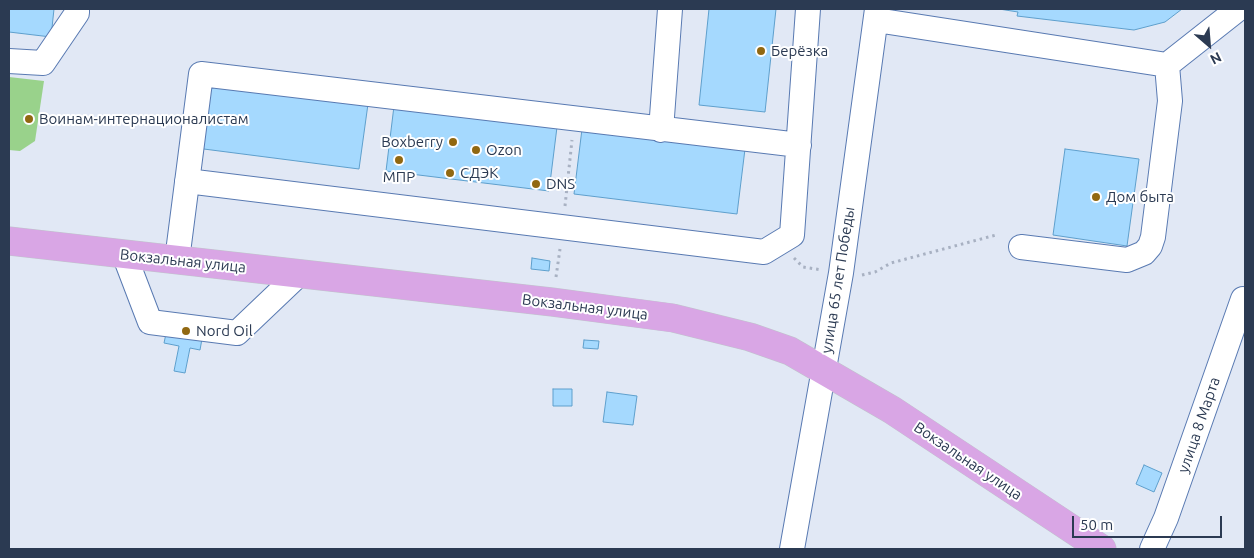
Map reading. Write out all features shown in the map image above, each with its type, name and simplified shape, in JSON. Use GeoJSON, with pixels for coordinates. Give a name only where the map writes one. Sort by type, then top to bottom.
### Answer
{"type":"FeatureCollection","features":[{"type":"Feature","properties":{"kind":"main road","name":"Вокзальная улица"},"geometry":{"type":"LineString","coordinates":[[9,242],[552,302],[673,318],[750,337],[790,351],[892,410],[1102,549]]}},
{"type":"Feature","properties":{"kind":"street"},"geometry":{"type":"LineString","coordinates":[[9,61],[43,63],[77,13],[77,9]]}},
{"type":"Feature","properties":{"kind":"street"},"geometry":{"type":"LineString","coordinates":[[661,130],[670,9]]}},
{"type":"Feature","properties":{"kind":"street"},"geometry":{"type":"LineString","coordinates":[[187,181],[764,252],[792,235],[808,9]]}},
{"type":"Feature","properties":{"kind":"street"},"geometry":{"type":"LineString","coordinates":[[876,14],[1167,65],[1238,9]]}},
{"type":"Feature","properties":{"kind":"street","name":"улица 65 лет Победы"},"geometry":{"type":"LineString","coordinates":[[792,549],[841,273],[876,14]]}},
{"type":"Feature","properties":{"kind":"street"},"geometry":{"type":"LineString","coordinates":[[1020,247],[1127,260],[1138,257],[1150,246],[1170,101],[1167,65]]}},
{"type":"Feature","properties":{"kind":"street"},"geometry":{"type":"LineString","coordinates":[[177,260],[201,74],[799,145]]}},
{"type":"Feature","properties":{"kind":"street"},"geometry":{"type":"LineString","coordinates":[[124,254],[150,322],[237,333],[300,274]]}},
{"type":"Feature","properties":{"kind":"street","name":"улица 8 Марта"},"geometry":{"type":"LineString","coordinates":[[1152,549],[1166,518],[1243,299]]}},
{"type":"Feature","properties":{"kind":"path"},"geometry":{"type":"LineString","coordinates":[[556,277],[574,119]]}},
{"type":"Feature","properties":{"kind":"path"},"geometry":{"type":"LineString","coordinates":[[778,244],[803,267],[860,275],[875,272],[892,263],[996,235]]}},
{"type":"Feature","properties":{"kind":"green space"},"geometry":{"type":"Polygon","coordinates":[[[9,77],[44,81],[35,141],[20,151],[9,150],[9,77]]]}},
{"type":"Feature","properties":{"kind":"building"},"geometry":{"type":"Polygon","coordinates":[[[9,9],[54,9],[51,37],[9,32],[9,9]]]}},
{"type":"Feature","properties":{"kind":"building"},"geometry":{"type":"Polygon","coordinates":[[[709,9],[776,9],[765,112],[699,105],[709,9]]]}},
{"type":"Feature","properties":{"kind":"building"},"geometry":{"type":"Polygon","coordinates":[[[999,9],[1182,9],[1165,22],[1134,30],[1017,16],[1018,12],[999,9]]]}},
{"type":"Feature","properties":{"kind":"building"},"geometry":{"type":"Polygon","coordinates":[[[204,83],[368,104],[359,169],[196,148],[204,83]]]}},
{"type":"Feature","properties":{"kind":"building"},"geometry":{"type":"Polygon","coordinates":[[[394,106],[557,127],[549,191],[386,171],[394,106]]]}},
{"type":"Feature","properties":{"kind":"building"},"geometry":{"type":"Polygon","coordinates":[[[582,129],[745,149],[737,214],[574,194],[582,129]]]}},
{"type":"Feature","properties":{"kind":"building","name":"Дом быта"},"geometry":{"type":"Polygon","coordinates":[[[1065,149],[1139,159],[1127,246],[1053,235],[1065,149]]]}},
{"type":"Feature","properties":{"kind":"building"},"geometry":{"type":"Polygon","coordinates":[[[532,258],[550,261],[549,271],[531,269],[532,258]]]}},
{"type":"Feature","properties":{"kind":"building"},"geometry":{"type":"Polygon","coordinates":[[[170,315],[205,322],[200,350],[190,348],[185,373],[174,371],[179,346],[164,343],[170,315]]]}},
{"type":"Feature","properties":{"kind":"building"},"geometry":{"type":"Polygon","coordinates":[[[584,340],[599,341],[598,349],[583,348],[584,340]]]}},
{"type":"Feature","properties":{"kind":"building"},"geometry":{"type":"Polygon","coordinates":[[[553,389],[572,389],[572,406],[553,406],[553,389]]]}},
{"type":"Feature","properties":{"kind":"building"},"geometry":{"type":"Polygon","coordinates":[[[607,392],[637,396],[633,425],[603,422],[607,392]]]}},
{"type":"Feature","properties":{"kind":"building"},"geometry":{"type":"Polygon","coordinates":[[[1144,465],[1162,473],[1154,492],[1136,484],[1144,465]]]}},
{"type":"Feature","properties":{"kind":"place","name":"Берёзка"},"geometry":{"type":"Point","coordinates":[761,51]}},
{"type":"Feature","properties":{"kind":"place","name":"Воинам-интернационалистам"},"geometry":{"type":"Point","coordinates":[29,119]}},
{"type":"Feature","properties":{"kind":"place","name":"Boxberry"},"geometry":{"type":"Point","coordinates":[453,142]}},
{"type":"Feature","properties":{"kind":"place","name":"Ozon"},"geometry":{"type":"Point","coordinates":[476,150]}},
{"type":"Feature","properties":{"kind":"place","name":"МПР"},"geometry":{"type":"Point","coordinates":[399,160]}},
{"type":"Feature","properties":{"kind":"place","name":"СДЭК"},"geometry":{"type":"Point","coordinates":[450,173]}},
{"type":"Feature","properties":{"kind":"place","name":"DNS"},"geometry":{"type":"Point","coordinates":[536,184]}},
{"type":"Feature","properties":{"kind":"place","name":"Дом быта"},"geometry":{"type":"Point","coordinates":[1096,197]}},
{"type":"Feature","properties":{"kind":"place","name":"Nord Oil"},"geometry":{"type":"Point","coordinates":[186,331]}}]}
